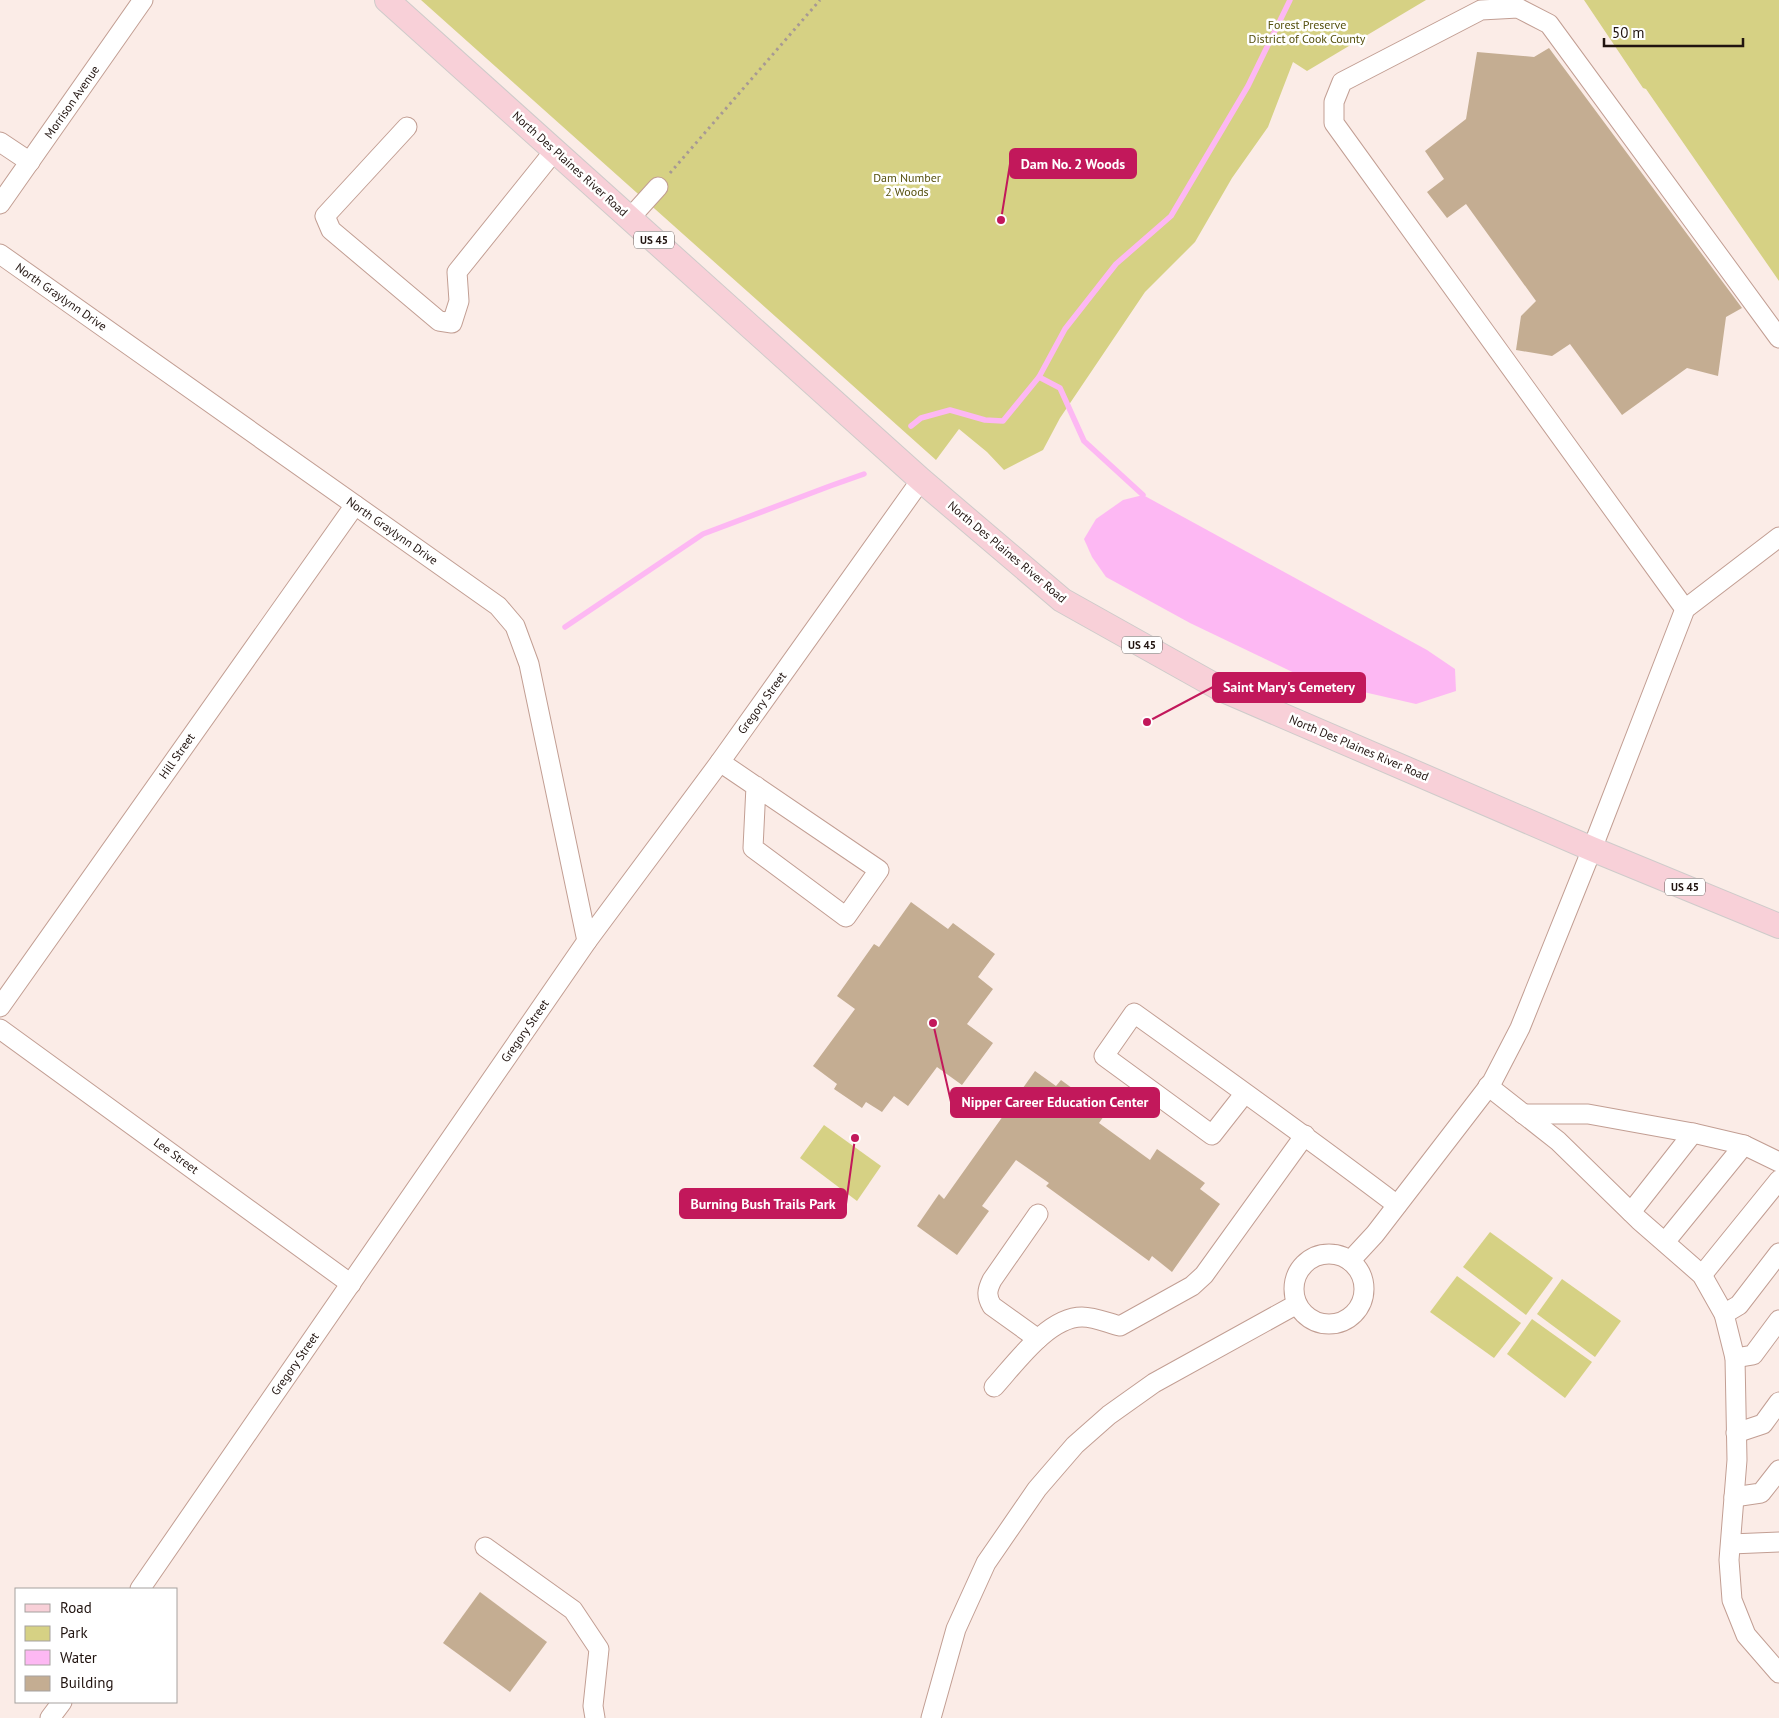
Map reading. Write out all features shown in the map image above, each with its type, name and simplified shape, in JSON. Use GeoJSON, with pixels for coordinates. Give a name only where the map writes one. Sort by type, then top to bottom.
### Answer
{"type":"FeatureCollection","features":[{"type":"Feature","properties":{"kind":"main road","name":"North Des Plaines River Road"},"geometry":{"type":"LineString","coordinates":[[386,0],[921,480],[1062,600],[1221,689],[1592,849],[1779,926]]}},
{"type":"Feature","properties":{"kind":"street","name":"Morrison Avenue"},"geometry":{"type":"LineString","coordinates":[[0,204],[143,0]]}},
{"type":"Feature","properties":{"kind":"street"},"geometry":{"type":"LineString","coordinates":[[1684,609],[1334,123],[1334,102],[1342,82],[1481,10],[1518,8],[1549,24],[1779,338]]}},
{"type":"Feature","properties":{"kind":"street"},"geometry":{"type":"LineString","coordinates":[[407,127],[325,216],[331,230],[439,321],[452,323],[459,300],[457,272],[554,150]]}},
{"type":"Feature","properties":{"kind":"street"},"geometry":{"type":"LineString","coordinates":[[0,142],[30,162]]}},
{"type":"Feature","properties":{"kind":"street"},"geometry":{"type":"LineString","coordinates":[[630,218],[658,187]]}},
{"type":"Feature","properties":{"kind":"street","name":"North Graylynn Drive"},"geometry":{"type":"LineString","coordinates":[[0,254],[498,606],[515,626],[529,664],[587,941]]}},
{"type":"Feature","properties":{"kind":"street","name":"Gregory Street"},"geometry":{"type":"LineString","coordinates":[[141,1588],[587,941],[720,762],[921,480]]}},
{"type":"Feature","properties":{"kind":"street","name":"Hill Street"},"geometry":{"type":"LineString","coordinates":[[0,1007],[355,505]]}},
{"type":"Feature","properties":{"kind":"street"},"geometry":{"type":"LineString","coordinates":[[1350,1261],[1375,1234],[1488,1086],[1520,1028],[1592,849],[1684,609],[1779,537]]}},
{"type":"Feature","properties":{"kind":"street"},"geometry":{"type":"LineString","coordinates":[[720,762],[756,786],[879,870],[846,917],[753,848],[756,786]]}},
{"type":"Feature","properties":{"kind":"street"},"geometry":{"type":"LineString","coordinates":[[1246,1093],[1212,1135],[1104,1056],[1134,1013],[1305,1135],[1397,1205]]}},
{"type":"Feature","properties":{"kind":"street","name":"Lee Street"},"geometry":{"type":"LineString","coordinates":[[0,1029],[351,1284]]}},
{"type":"Feature","properties":{"kind":"street"},"geometry":{"type":"LineString","coordinates":[[1488,1086],[1558,1141],[1631,1212],[1702,1275],[1724,1314],[1735,1358],[1737,1460],[1729,1560],[1732,1600],[1746,1635],[1779,1673]]}},
{"type":"Feature","properties":{"kind":"street"},"geometry":{"type":"LineString","coordinates":[[1523,1114],[1588,1114],[1693,1133],[1744,1144],[1779,1162]]}},
{"type":"Feature","properties":{"kind":"street"},"geometry":{"type":"LineString","coordinates":[[1631,1212],[1693,1133]]}},
{"type":"Feature","properties":{"kind":"street"},"geometry":{"type":"LineString","coordinates":[[994,1388],[1049,1329],[1065,1321],[1082,1316],[1120,1326],[1192,1286],[1204,1275],[1305,1135]]}},
{"type":"Feature","properties":{"kind":"street"},"geometry":{"type":"LineString","coordinates":[[1665,1242],[1744,1144]]}},
{"type":"Feature","properties":{"kind":"street"},"geometry":{"type":"LineString","coordinates":[[1702,1275],[1779,1180]]}},
{"type":"Feature","properties":{"kind":"street"},"geometry":{"type":"LineString","coordinates":[[1038,1214],[987,1290],[988,1299],[992,1306],[1038,1339]]}},
{"type":"Feature","properties":{"kind":"street"},"geometry":{"type":"LineString","coordinates":[[1724,1314],[1739,1305],[1779,1253]]}},
{"type":"Feature","properties":{"kind":"street"},"geometry":{"type":"LineString","coordinates":[[1328,1254],[1340,1256],[1350,1261],[1358,1269],[1363,1280],[1364,1291],[1361,1302],[1355,1312],[1346,1320],[1335,1324],[1324,1324],[1313,1320],[1303,1313],[1297,1304],[1294,1293],[1294,1281],[1299,1270],[1317,1256],[1328,1254]]}},
{"type":"Feature","properties":{"kind":"street"},"geometry":{"type":"LineString","coordinates":[[931,1718],[956,1629],[986,1562],[1037,1489],[1075,1445],[1109,1416],[1154,1383],[1297,1304]]}},
{"type":"Feature","properties":{"kind":"street"},"geometry":{"type":"LineString","coordinates":[[1735,1358],[1753,1355],[1779,1320]]}},
{"type":"Feature","properties":{"kind":"street"},"geometry":{"type":"LineString","coordinates":[[1736,1433],[1763,1424],[1779,1402]]}},
{"type":"Feature","properties":{"kind":"street"},"geometry":{"type":"LineString","coordinates":[[1734,1497],[1761,1493],[1779,1470]]}},
{"type":"Feature","properties":{"kind":"street"},"geometry":{"type":"LineString","coordinates":[[1731,1544],[1779,1542]]}},
{"type":"Feature","properties":{"kind":"street"},"geometry":{"type":"LineString","coordinates":[[485,1547],[573,1610],[599,1649],[593,1706],[595,1718]]}},
{"type":"Feature","properties":{"kind":"street"},"geometry":{"type":"LineString","coordinates":[[50,1718],[61,1703]]}},
{"type":"Feature","properties":{"kind":"path"},"geometry":{"type":"LineString","coordinates":[[658,187],[820,0]]}},
{"type":"Feature","properties":{"kind":"green space","name":"Dam Number 2 Woods"},"geometry":{"type":"Polygon","coordinates":[[[421,0],[1426,0],[1307,71],[1293,62],[1268,127],[1232,178],[1195,242],[1145,292],[1060,418],[1043,450],[1004,470],[987,452],[959,429],[936,460],[421,0]]]}},
{"type":"Feature","properties":{"kind":"green space"},"geometry":{"type":"Polygon","coordinates":[[[1584,0],[1779,0],[1779,281],[1646,89],[1643,88],[1584,0]]]}},
{"type":"Feature","properties":{"kind":"green space"},"geometry":{"type":"Polygon","coordinates":[[[824,1125],[881,1166],[857,1201],[800,1158],[824,1125]]]}},
{"type":"Feature","properties":{"kind":"green space"},"geometry":{"type":"Polygon","coordinates":[[[1490,1232],[1553,1278],[1526,1315],[1463,1267],[1490,1232]]]}},
{"type":"Feature","properties":{"kind":"green space"},"geometry":{"type":"Polygon","coordinates":[[[1457,1276],[1521,1323],[1494,1358],[1430,1312],[1457,1276]]]}},
{"type":"Feature","properties":{"kind":"green space"},"geometry":{"type":"Polygon","coordinates":[[[1562,1279],[1621,1321],[1595,1357],[1537,1314],[1562,1279]]]}},
{"type":"Feature","properties":{"kind":"green space"},"geometry":{"type":"Polygon","coordinates":[[[1532,1319],[1592,1362],[1565,1398],[1507,1354],[1532,1319]]]}},
{"type":"Feature","properties":{"kind":"water"},"geometry":{"type":"Polygon","coordinates":[[[1143,495],[1427,650],[1455,669],[1456,691],[1416,704],[1307,679],[1190,623],[1106,577],[1092,557],[1084,539],[1096,519],[1123,500],[1143,495]]]}},
{"type":"Feature","properties":{"kind":"building"},"geometry":{"type":"Polygon","coordinates":[[[1549,48],[1742,308],[1726,317],[1718,376],[1687,368],[1622,415],[1570,344],[1552,356],[1516,350],[1521,316],[1536,301],[1466,204],[1447,218],[1427,192],[1444,179],[1425,151],[1466,119],[1477,52],[1534,57],[1549,48]]]}},
{"type":"Feature","properties":{"kind":"building"},"geometry":{"type":"Polygon","coordinates":[[[911,902],[948,929],[953,923],[995,954],[978,977],[993,989],[967,1024],[993,1043],[962,1085],[937,1067],[908,1106],[894,1096],[882,1112],[866,1102],[862,1108],[834,1089],[837,1084],[813,1066],[855,1009],[837,996],[874,944],[879,947],[911,902]]]}},
{"type":"Feature","properties":{"kind":"building"},"geometry":{"type":"Polygon","coordinates":[[[1035,1071],[1056,1086],[1061,1080],[1106,1113],[1099,1123],[1150,1160],[1157,1149],[1205,1183],[1200,1189],[1220,1204],[1172,1272],[1152,1256],[1149,1261],[1046,1186],[1049,1183],[1016,1160],[982,1206],[989,1211],[957,1255],[917,1226],[939,1194],[944,1199],[1035,1071]]]}},
{"type":"Feature","properties":{"kind":"building"},"geometry":{"type":"Polygon","coordinates":[[[480,1592],[547,1642],[510,1692],[443,1643],[480,1592]]]}},
{"type":"Feature","properties":{"kind":"waterway"},"geometry":{"type":"LineString","coordinates":[[911,426],[921,418],[950,410],[985,420],[1003,421],[1039,377],[1065,329],[1116,264],[1171,216],[1248,86],[1290,0]]}},
{"type":"Feature","properties":{"kind":"waterway"},"geometry":{"type":"LineString","coordinates":[[1039,377],[1060,388],[1084,441],[1143,495]]}},
{"type":"Feature","properties":{"kind":"waterway"},"geometry":{"type":"LineString","coordinates":[[565,627],[703,534],[864,474]]}},
{"type":"Feature","properties":{"kind":"place","name":"Dam No. 2 Woods"},"geometry":{"type":"Point","coordinates":[1001,220]}},
{"type":"Feature","properties":{"kind":"place","name":"Saint Mary's Cemetery"},"geometry":{"type":"Point","coordinates":[1147,722]}},
{"type":"Feature","properties":{"kind":"place","name":"Nipper Career Education Center"},"geometry":{"type":"Point","coordinates":[933,1023]}},
{"type":"Feature","properties":{"kind":"place","name":"Burning Bush Trails Park"},"geometry":{"type":"Point","coordinates":[855,1138]}},
{"type":"Feature","properties":{"kind":"park label","name":"Forest Preserve District of Cook County"},"geometry":{"type":"Point","coordinates":[1307,32]}}]}
